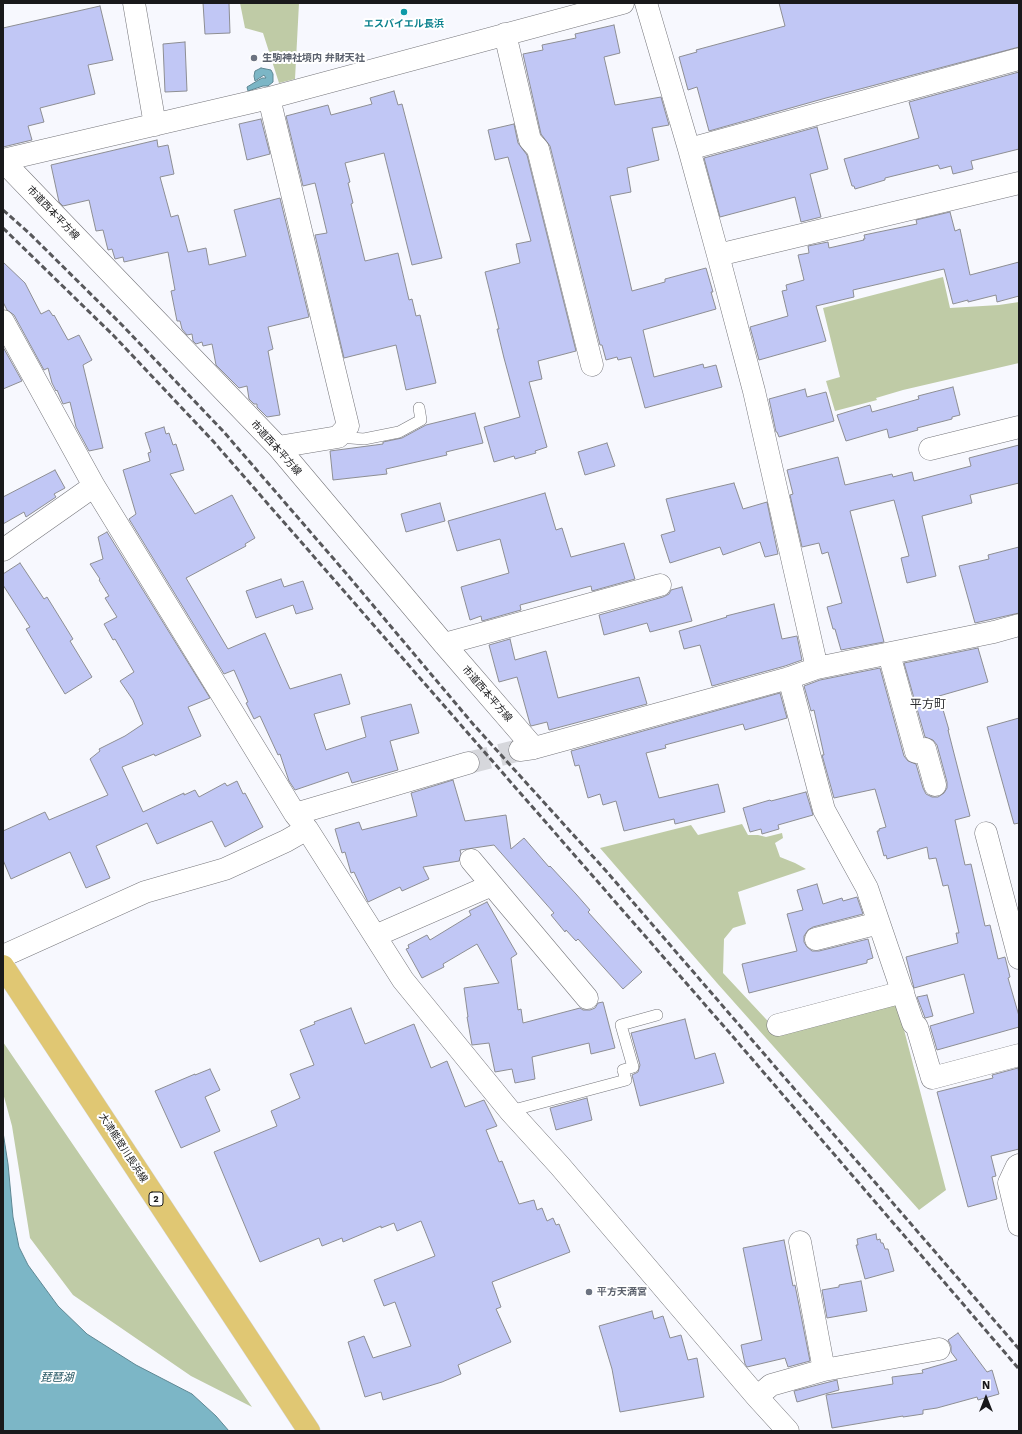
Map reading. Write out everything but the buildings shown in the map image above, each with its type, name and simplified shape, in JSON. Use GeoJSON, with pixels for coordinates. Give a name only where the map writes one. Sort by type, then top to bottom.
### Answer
{"type":"FeatureCollection","features":[{"type":"Feature","properties":{"kind":"main road","name":"大津能登川長浜線"},"geometry":{"type":"LineString","coordinates":[[3,966],[309,1431]]}},
{"type":"Feature","properties":{"kind":"street"},"geometry":{"type":"LineString","coordinates":[[134,3],[155,124]]}},
{"type":"Feature","properties":{"kind":"street"},"geometry":{"type":"LineString","coordinates":[[3,161],[270,98],[624,3]]}},
{"type":"Feature","properties":{"kind":"street"},"geometry":{"type":"LineString","coordinates":[[646,3],[689,150],[754,391],[817,668]]}},
{"type":"Feature","properties":{"kind":"street"},"geometry":{"type":"LineString","coordinates":[[505,34],[530,140],[538,149],[592,365]]}},
{"type":"Feature","properties":{"kind":"street"},"geometry":{"type":"LineString","coordinates":[[689,150],[1019,60]]}},
{"type":"Feature","properties":{"kind":"street"},"geometry":{"type":"LineString","coordinates":[[270,98],[348,426],[338,437],[278,447]]}},
{"type":"Feature","properties":{"kind":"street","name":"市道西本平方線"},"geometry":{"type":"LineString","coordinates":[[3,161],[278,447],[444,644],[527,749],[789,678]]}},
{"type":"Feature","properties":{"kind":"street"},"geometry":{"type":"LineString","coordinates":[[718,255],[1019,183]]}},
{"type":"Feature","properties":{"kind":"street"},"geometry":{"type":"LineString","coordinates":[[3,321],[94,486],[301,821],[402,980],[510,1111],[560,1166],[757,1397],[788,1431]]}},
{"type":"Feature","properties":{"kind":"street"},"geometry":{"type":"LineString","coordinates":[[930,449],[1019,427]]}},
{"type":"Feature","properties":{"kind":"street"},"geometry":{"type":"LineString","coordinates":[[3,550],[94,486]]}},
{"type":"Feature","properties":{"kind":"street"},"geometry":{"type":"LineString","coordinates":[[444,644],[660,585]]}},
{"type":"Feature","properties":{"kind":"street"},"geometry":{"type":"LineString","coordinates":[[1019,626],[817,668],[789,678],[824,810],[867,888],[913,1023],[917,1027],[932,1078],[1019,1055]]}},
{"type":"Feature","properties":{"kind":"street"},"geometry":{"type":"LineString","coordinates":[[889,654],[916,752],[925,749],[935,784]]}},
{"type":"Feature","properties":{"kind":"street"},"geometry":{"type":"LineString","coordinates":[[3,956],[145,892],[225,868],[286,841],[301,821],[468,763]]}},
{"type":"Feature","properties":{"kind":"street"},"geometry":{"type":"LineString","coordinates":[[986,833],[1019,958]]}},
{"type":"Feature","properties":{"kind":"street"},"geometry":{"type":"LineString","coordinates":[[471,860],[587,998]]}},
{"type":"Feature","properties":{"kind":"street"},"geometry":{"type":"LineString","coordinates":[[375,936],[492,885]]}},
{"type":"Feature","properties":{"kind":"street"},"geometry":{"type":"LineString","coordinates":[[816,939],[878,923]]}},
{"type":"Feature","properties":{"kind":"street"},"geometry":{"type":"LineString","coordinates":[[778,1025],[903,992]]}},
{"type":"Feature","properties":{"kind":"street"},"geometry":{"type":"LineString","coordinates":[[1019,1165],[1017,1166],[1009,1183],[1019,1225]]}},
{"type":"Feature","properties":{"kind":"street"},"geometry":{"type":"LineString","coordinates":[[800,1242],[824,1370]]}},
{"type":"Feature","properties":{"kind":"street"},"geometry":{"type":"LineString","coordinates":[[757,1397],[771,1385],[824,1370],[939,1349]]}},
{"type":"Feature","properties":{"kind":"lane"},"geometry":{"type":"LineString","coordinates":[[338,437],[364,439],[399,432],[421,420],[419,408]]}},
{"type":"Feature","properties":{"kind":"lane"},"geometry":{"type":"LineString","coordinates":[[510,1111],[626,1080],[623,1070],[633,1067],[622,1025],[658,1015]]}},
{"type":"Feature","properties":{"kind":"green space"},"geometry":{"type":"Polygon","coordinates":[[[240,3],[299,3],[295,79],[279,83],[263,33],[245,28],[240,3]]]}},
{"type":"Feature","properties":{"kind":"green space"},"geometry":{"type":"Polygon","coordinates":[[[943,277],[950,308],[999,305],[1019,302],[1019,363],[903,390],[876,398],[877,400],[835,411],[826,381],[840,377],[823,308],[943,277]]]}},
{"type":"Feature","properties":{"kind":"green space"},"geometry":{"type":"Polygon","coordinates":[[[742,824],[748,835],[766,837],[782,833],[783,838],[775,843],[780,857],[806,869],[738,892],[746,924],[733,928],[724,939],[723,973],[779,1033],[897,1003],[946,1190],[919,1210],[717,983],[600,848],[691,825],[698,835],[742,824]]]}},
{"type":"Feature","properties":{"kind":"green space"},"geometry":{"type":"Polygon","coordinates":[[[3,1042],[252,1407],[191,1376],[73,1295],[30,1238],[12,1126],[3,1093],[3,1042]]]}},
{"type":"Feature","properties":{"kind":"water"},"geometry":{"type":"Polygon","coordinates":[[[261,68],[271,70],[273,74],[273,82],[268,86],[263,86],[248,91],[247,87],[262,78],[266,78],[264,75],[255,81],[255,71],[261,68]]]}},
{"type":"Feature","properties":{"kind":"water","name":"琵琶湖"},"geometry":{"type":"Polygon","coordinates":[[[3,1132],[8,1164],[13,1217],[19,1247],[28,1265],[58,1306],[87,1334],[136,1365],[192,1394],[216,1416],[229,1431],[3,1431],[3,1132]]]}},
{"type":"Feature","properties":{"kind":"tunnel"},"geometry":{"type":"LineString","coordinates":[[468,763],[520,750]]}},
{"type":"Feature","properties":{"kind":"railway"},"geometry":{"type":"LineString","coordinates":[[3,210],[29,233],[122,325],[223,431],[345,572],[473,724],[607,872],[1019,1349]]}},
{"type":"Feature","properties":{"kind":"railway"},"geometry":{"type":"LineString","coordinates":[[3,228],[114,336],[213,441],[728,1031],[1019,1369]]}},
{"type":"Feature","properties":{"kind":"place","name":"エスバイエル長浜"},"geometry":{"type":"Point","coordinates":[404,12]}},
{"type":"Feature","properties":{"kind":"place","name":"生駒神社境内 弁財天社"},"geometry":{"type":"Point","coordinates":[254,58]}},
{"type":"Feature","properties":{"kind":"place","name":"平方天満宮"},"geometry":{"type":"Point","coordinates":[589,1292]}},
{"type":"Feature","properties":{"kind":"district","name":"平方町"},"geometry":{"type":"Point","coordinates":[928,704]}}]}
